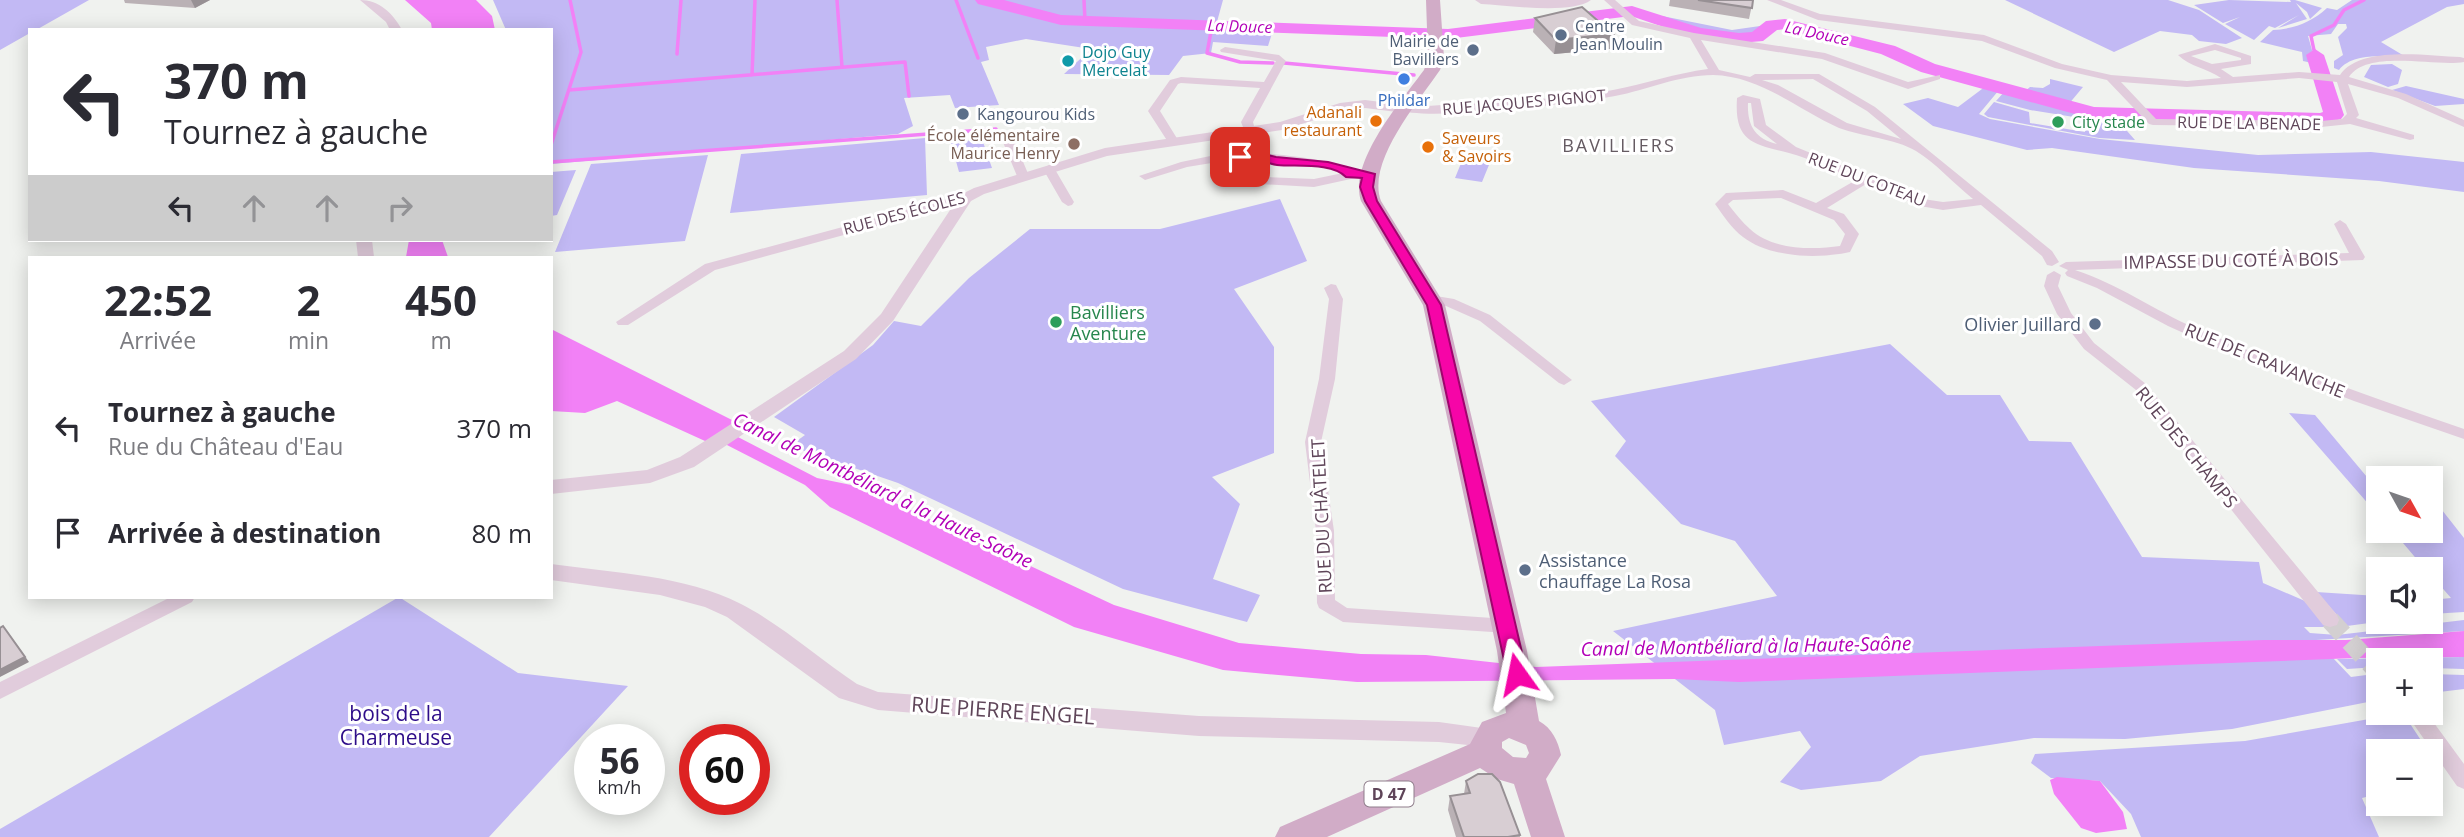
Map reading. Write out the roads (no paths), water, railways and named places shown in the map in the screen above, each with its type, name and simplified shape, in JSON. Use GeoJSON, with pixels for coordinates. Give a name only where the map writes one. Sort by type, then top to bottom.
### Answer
{"type":"FeatureCollection","features":[{"type":"Feature","properties":{"kind":"main road"},"geometry":{"type":"LineString","coordinates":[[1433,0],[1435,34],[1432,70],[1360,174],[1371,201],[1430,299],[1509,638],[1523,712],[1540,739],[1545,755],[1536,769],[1527,772],[1508,771],[1492,761],[1487,746],[1491,732],[1523,712]]}},
{"type":"Feature","properties":{"kind":"main road","name":"D 47"},"geometry":{"type":"LineString","coordinates":[[1292,837],[1472,757],[1487,746]]}},
{"type":"Feature","properties":{"kind":"main road"},"geometry":{"type":"LineString","coordinates":[[1527,772],[1548,837]]}},
{"type":"Feature","properties":{"kind":"street"},"geometry":{"type":"LineString","coordinates":[[366,0],[391,20],[395,28]]}},
{"type":"Feature","properties":{"kind":"street"},"geometry":{"type":"LineString","coordinates":[[1481,0],[1548,4],[1585,0]]}},
{"type":"Feature","properties":{"kind":"street"},"geometry":{"type":"LineString","coordinates":[[1609,0],[1627,16],[1646,26],[1694,37],[1792,49],[1825,56],[1908,86],[1936,78]]}},
{"type":"Feature","properties":{"kind":"street"},"geometry":{"type":"LineString","coordinates":[[1772,0],[1818,17],[1984,38],[2059,66],[2111,78],[2187,84],[2291,75],[2343,79],[2402,96],[2464,124]]}},
{"type":"Feature","properties":{"kind":"street"},"geometry":{"type":"LineString","coordinates":[[1694,37],[1715,72]]}},
{"type":"Feature","properties":{"kind":"street"},"geometry":{"type":"LineString","coordinates":[[2212,67],[2239,64],[2248,60],[2214,47],[2183,55],[2193,62],[2212,67],[2233,82]]}},
{"type":"Feature","properties":{"kind":"street"},"geometry":{"type":"LineString","coordinates":[[1225,50],[1279,58],[1281,61],[1247,122],[1249,130]]}},
{"type":"Feature","properties":{"kind":"street"},"geometry":{"type":"LineString","coordinates":[[2410,137],[2350,120],[2353,115],[2343,79],[2350,66],[2374,60],[2463,59]]}},
{"type":"Feature","properties":{"kind":"street","name":"RUE JACQUES PIGNOT"},"geometry":{"type":"LineString","coordinates":[[1405,109],[1429,111],[1572,100],[1616,93],[1685,75],[1715,72]]}},
{"type":"Feature","properties":{"kind":"street","name":"RUE DE CRAVANCHE"},"geometry":{"type":"LineString","coordinates":[[1715,72],[1774,87],[1843,125],[1919,148],[2048,254],[2061,269],[2092,279],[2183,328],[2254,359],[2464,434]]}},
{"type":"Feature","properties":{"kind":"street"},"geometry":{"type":"LineString","coordinates":[[1746,79],[1815,76],[1871,109],[1919,148]]}},
{"type":"Feature","properties":{"kind":"street","name":"RUE DE LA BENADE"},"geometry":{"type":"LineString","coordinates":[[2111,78],[2153,122],[2212,118],[2350,120]]}},
{"type":"Feature","properties":{"kind":"street"},"geometry":{"type":"LineString","coordinates":[[1172,140],[1154,111],[1174,82],[1181,80],[1267,85]]}},
{"type":"Feature","properties":{"kind":"street","name":"RUE DU COTEAU"},"geometry":{"type":"LineString","coordinates":[[1792,150],[1771,148],[1755,141],[1742,126],[1743,98],[1756,101],[1760,126],[1792,150],[1920,202],[1942,206],[1985,201]]}},
{"type":"Feature","properties":{"kind":"street","name":"RUE DES ÉCOLES"},"geometry":{"type":"LineString","coordinates":[[622,322],[710,267],[945,201],[963,202],[1023,176],[1105,152],[1303,121],[1345,106],[1365,104],[1405,109]]}},
{"type":"Feature","properties":{"kind":"street"},"geometry":{"type":"LineString","coordinates":[[1006,135],[1023,176]]}},
{"type":"Feature","properties":{"kind":"street"},"geometry":{"type":"LineString","coordinates":[[1145,176],[1173,167],[1256,156],[1275,161],[1337,167],[1360,174]]}},
{"type":"Feature","properties":{"kind":"street"},"geometry":{"type":"LineString","coordinates":[[1049,169],[1068,202]]}},
{"type":"Feature","properties":{"kind":"street"},"geometry":{"type":"LineString","coordinates":[[1242,179],[1314,183],[1360,174]]}},
{"type":"Feature","properties":{"kind":"street"},"geometry":{"type":"LineString","coordinates":[[1819,207],[1865,180]]}},
{"type":"Feature","properties":{"kind":"street"},"geometry":{"type":"LineString","coordinates":[[1783,194],[1819,207],[1839,217],[1852,234],[1845,249],[1820,254],[1765,243],[1749,236],[1721,204],[1730,196],[1783,194]]}},
{"type":"Feature","properties":{"kind":"street"},"geometry":{"type":"LineString","coordinates":[[553,487],[650,476],[687,462],[850,355],[887,317],[963,202]]}},
{"type":"Feature","properties":{"kind":"street","name":"IMPASSE DU COTÉ À BOIS"},"geometry":{"type":"LineString","coordinates":[[2061,269],[2358,257],[2340,224]]}},
{"type":"Feature","properties":{"kind":"street","name":"RUE DES CHAMPS"},"geometry":{"type":"LineString","coordinates":[[2061,269],[2051,286],[2064,314],[2089,346],[2141,387],[2330,620]]}},
{"type":"Feature","properties":{"kind":"street","name":"RUE DU CHÂTELET"},"geometry":{"type":"LineString","coordinates":[[1331,288],[1336,299],[1327,379],[1314,442],[1325,531],[1326,603],[1343,615],[1509,638]]}},
{"type":"Feature","properties":{"kind":"street"},"geometry":{"type":"LineString","coordinates":[[1430,299],[1450,300],[1507,333],[1536,360],[1564,380]]}},
{"type":"Feature","properties":{"kind":"street","name":"RUE PIERRE ENGEL"},"geometry":{"type":"LineString","coordinates":[[553,572],[660,587],[712,601],[735,611],[848,691],[878,701],[1199,726],[1439,732],[1487,746]]}},
{"type":"Feature","properties":{"kind":"street"},"geometry":{"type":"LineString","coordinates":[[0,691],[182,599]]}},
{"type":"Feature","properties":{"kind":"street"},"geometry":{"type":"LineString","coordinates":[[2424,725],[2464,780]]}},
{"type":"Feature","properties":{"kind":"waterway"},"geometry":{"type":"LineString","coordinates":[[553,139],[581,52],[570,0]]}},
{"type":"Feature","properties":{"kind":"waterway"},"geometry":{"type":"LineString","coordinates":[[677,54],[681,0]]}},
{"type":"Feature","properties":{"kind":"waterway"},"geometry":{"type":"LineString","coordinates":[[752,75],[755,0]]}},
{"type":"Feature","properties":{"kind":"waterway"},"geometry":{"type":"LineString","coordinates":[[837,0],[842,67]]}},
{"type":"Feature","properties":{"kind":"waterway"},"geometry":{"type":"LineString","coordinates":[[956,0],[978,58]]}},
{"type":"Feature","properties":{"kind":"waterway","name":"La Douce"},"geometry":{"type":"LineString","coordinates":[[984,0],[1061,20],[1448,34],[1632,11],[1699,33],[1739,38],[1757,37],[1772,25],[1785,24],[1888,50],[1928,68],[2093,113],[2322,119],[2334,115],[2315,55]]}},
{"type":"Feature","properties":{"kind":"waterway"},"geometry":{"type":"LineString","coordinates":[[1084,0],[1085,21]]}},
{"type":"Feature","properties":{"kind":"waterway","name":"La Douce"},"geometry":{"type":"LineString","coordinates":[[2315,55],[2311,36],[2334,25],[2344,10],[2364,0]]}},
{"type":"Feature","properties":{"kind":"waterway"},"geometry":{"type":"LineString","coordinates":[[1212,26],[1207,53],[1240,62],[1273,63]]}},
{"type":"Feature","properties":{"kind":"waterway"},"geometry":{"type":"LineString","coordinates":[[752,75],[905,62],[909,96]]}},
{"type":"Feature","properties":{"kind":"waterway"},"geometry":{"type":"LineString","coordinates":[[1284,63],[1414,75]]}},
{"type":"Feature","properties":{"kind":"waterway"},"geometry":{"type":"LineString","coordinates":[[569,90],[752,75]]}},
{"type":"Feature","properties":{"kind":"waterway"},"geometry":{"type":"LineString","coordinates":[[553,162],[996,129]]}},
{"type":"Feature","properties":{"kind":"tunnel"},"geometry":{"type":"LineString","coordinates":[[2330,620],[2366,659]]}},
{"type":"Feature","properties":{"kind":"place","name":"Centre Jean Moulin"},"geometry":{"type":"Point","coordinates":[1561,35]}},
{"type":"Feature","properties":{"kind":"place","name":"Mairie de Bavilliers"},"geometry":{"type":"Point","coordinates":[1473,50]}},
{"type":"Feature","properties":{"kind":"place","name":"Dojo Guy Mercelat"},"geometry":{"type":"Point","coordinates":[1068,61]}},
{"type":"Feature","properties":{"kind":"place","name":"Phildar"},"geometry":{"type":"Point","coordinates":[1404,79]}},
{"type":"Feature","properties":{"kind":"place","name":"Kangourou Kids"},"geometry":{"type":"Point","coordinates":[963,114]}},
{"type":"Feature","properties":{"kind":"place","name":"Adanali restaurant"},"geometry":{"type":"Point","coordinates":[1376,121]}},
{"type":"Feature","properties":{"kind":"place","name":"City stade"},"geometry":{"type":"Point","coordinates":[2058,122]}},
{"type":"Feature","properties":{"kind":"place","name":"École élémentaire Maurice Henry"},"geometry":{"type":"Point","coordinates":[1074,144]}},
{"type":"Feature","properties":{"kind":"place","name":"Saveurs & Savoirs"},"geometry":{"type":"Point","coordinates":[1428,147]}},
{"type":"Feature","properties":{"kind":"place","name":"Bavilliers Aventure"},"geometry":{"type":"Point","coordinates":[1056,322]}},
{"type":"Feature","properties":{"kind":"place","name":"Olivier Juillard"},"geometry":{"type":"Point","coordinates":[2095,324]}},
{"type":"Feature","properties":{"kind":"place","name":"Assistance chauffage La Rosa"},"geometry":{"type":"Point","coordinates":[1525,570]}},
{"type":"Feature","properties":{"kind":"district","name":"BAVILLIERS"},"geometry":{"type":"Point","coordinates":[1619,145]}},
{"type":"Feature","properties":{"kind":"water label","name":"Canal de Montbéliard à la Haute-Saône"},"geometry":{"type":"Point","coordinates":[883,490]}},
{"type":"Feature","properties":{"kind":"water label","name":"Canal de Montbéliard à la Haute-Saône"},"geometry":{"type":"Point","coordinates":[1746,646]}},
{"type":"Feature","properties":{"kind":"park label","name":"bois de la Charmeuse"},"geometry":{"type":"Point","coordinates":[396,725]}}]}
